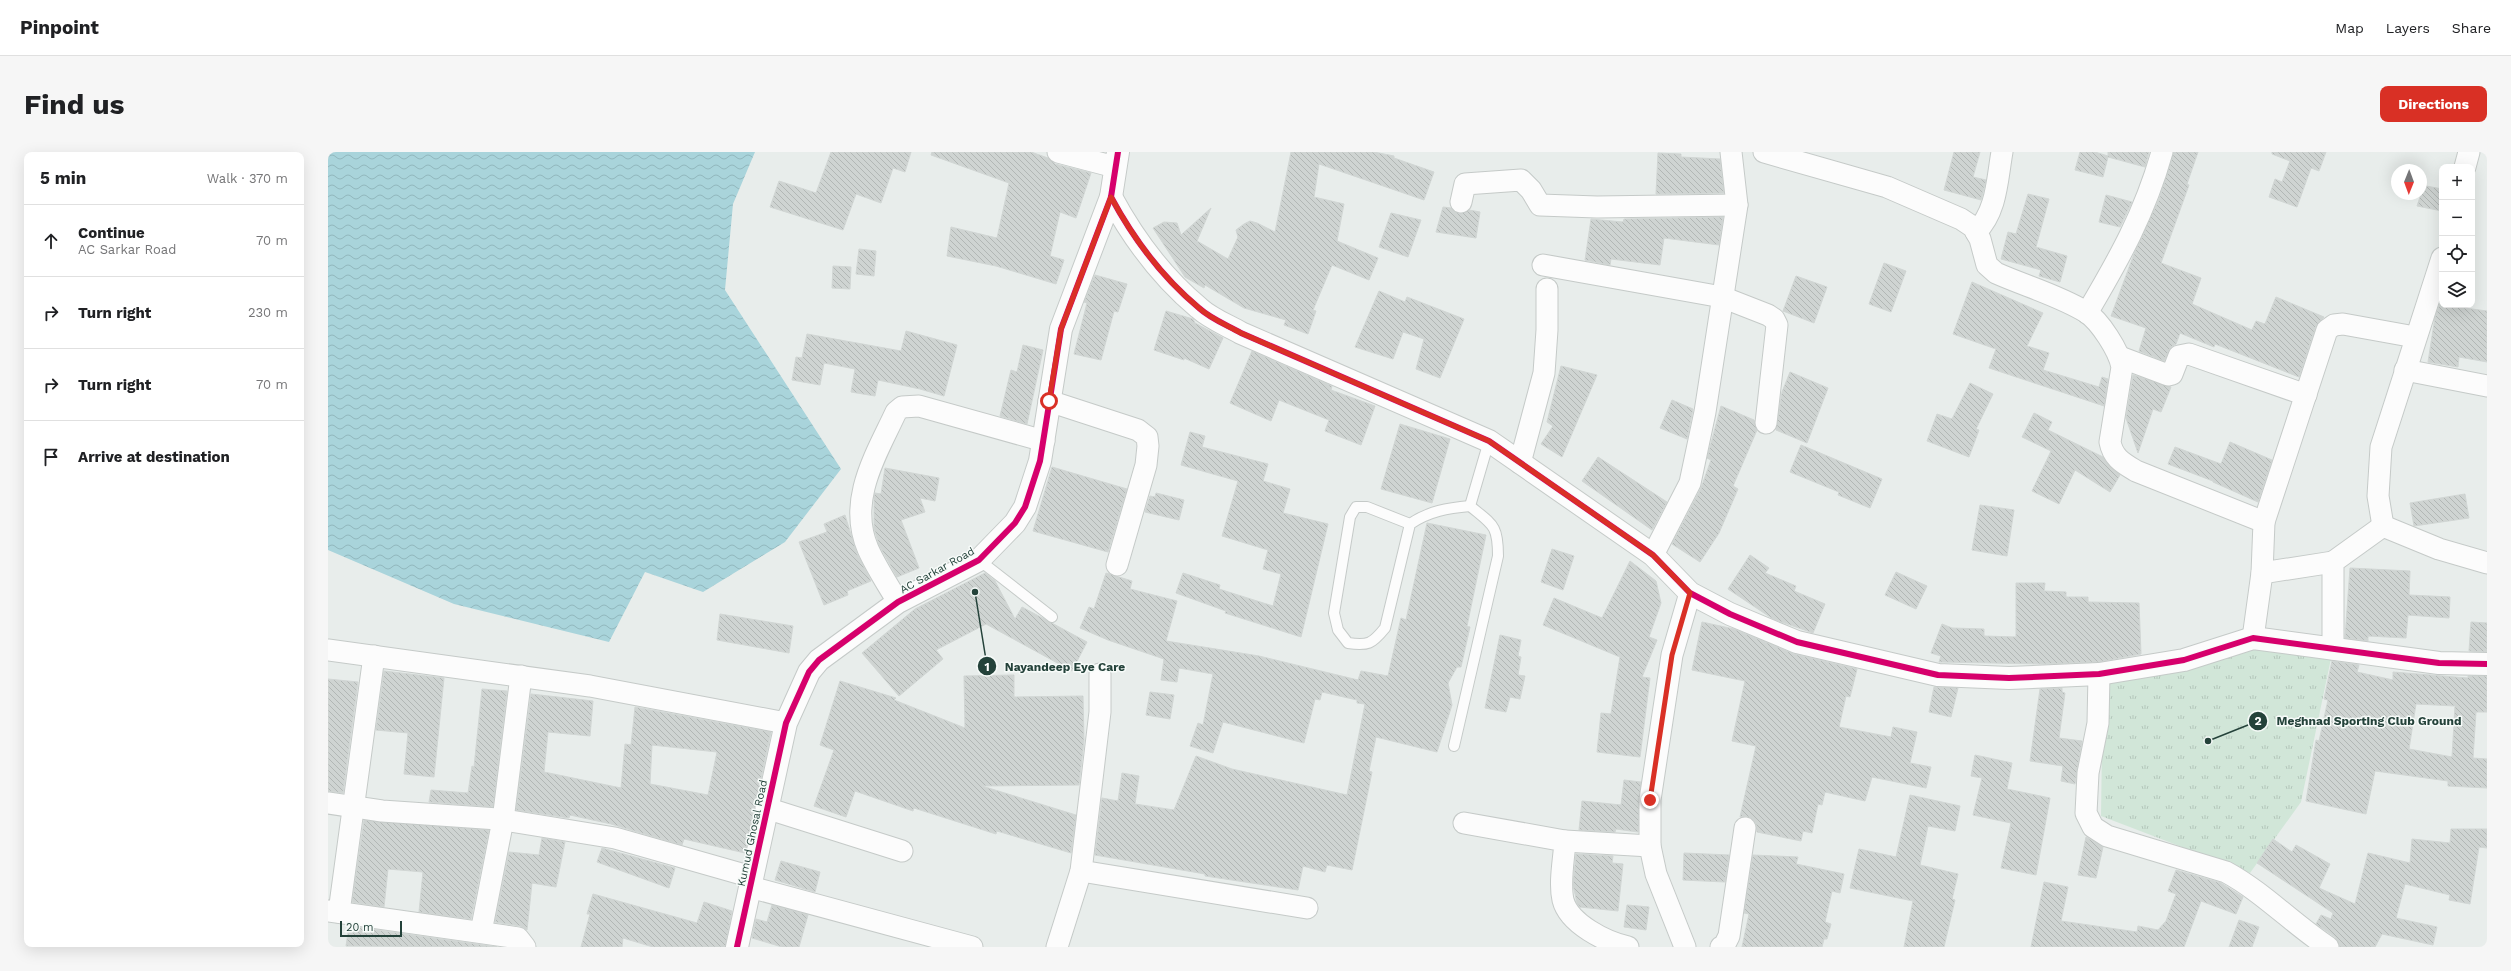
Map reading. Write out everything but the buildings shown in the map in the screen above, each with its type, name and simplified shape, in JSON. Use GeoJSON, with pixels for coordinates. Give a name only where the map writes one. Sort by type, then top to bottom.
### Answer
{"type":"FeatureCollection","features":[{"type":"Feature","properties":{"kind":"street"},"geometry":{"type":"LineString","coordinates":[[1058,152],[1117,159]]}},
{"type":"Feature","properties":{"kind":"street"},"geometry":{"type":"LineString","coordinates":[[1653,555],[1690,482],[1710,386],[1722,297],[1737,205],[1731,152]]}},
{"type":"Feature","properties":{"kind":"street"},"geometry":{"type":"LineString","coordinates":[[1764,152],[1887,187],[1961,219],[1973,227],[1980,239],[1987,265],[1996,273],[2087,313],[2116,347],[2122,367],[2110,442],[2112,452],[2118,460],[2136,471],[2264,522]]}},
{"type":"Feature","properties":{"kind":"street"},"geometry":{"type":"LineString","coordinates":[[1976,232],[1985,223],[1992,210],[2002,152]]}},
{"type":"Feature","properties":{"kind":"street"},"geometry":{"type":"LineString","coordinates":[[2087,313],[2137,224],[2154,180],[2162,152]]}},
{"type":"Feature","properties":{"kind":"street"},"geometry":{"type":"LineString","coordinates":[[2466,164],[2469,152]]}},
{"type":"Feature","properties":{"kind":"street","name":"AC Sarkar Road"},"geometry":{"type":"LineString","coordinates":[[786,723],[809,672],[819,660],[898,602],[979,560],[1016,522],[1025,507],[1035,482],[1044,441],[1061,329],[1111,197],[1117,159]]}},
{"type":"Feature","properties":{"kind":"street"},"geometry":{"type":"LineString","coordinates":[[1461,202],[1465,184],[1521,180],[1531,190],[1540,205],[1597,207],[1737,205]]}},
{"type":"Feature","properties":{"kind":"street"},"geometry":{"type":"LineString","coordinates":[[1111,197],[1126,225],[1150,256],[1185,294],[1211,317],[1241,333],[1489,441],[1653,555],[1690,593],[1730,614],[1797,642],[1938,675],[2009,678],[2099,674],[2184,660],[2253,638],[2439,663],[2487,664]]}},
{"type":"Feature","properties":{"kind":"street"},"geometry":{"type":"LineString","coordinates":[[1543,265],[1722,297],[1768,314],[1777,325],[1766,423]]}},
{"type":"Feature","properties":{"kind":"street"},"geometry":{"type":"LineString","coordinates":[[2383,526],[2378,496],[2381,447],[2439,267]]}},
{"type":"Feature","properties":{"kind":"street"},"geometry":{"type":"LineString","coordinates":[[1520,463],[1544,373],[1548,330],[1547,289]]}},
{"type":"Feature","properties":{"kind":"street"},"geometry":{"type":"LineString","coordinates":[[2253,638],[2262,573],[2264,522],[2327,330],[2334,325],[2343,324],[2416,337]]}},
{"type":"Feature","properties":{"kind":"street"},"geometry":{"type":"LineString","coordinates":[[2120,357],[2168,375],[2172,374],[2179,356],[2189,354],[2306,395]]}},
{"type":"Feature","properties":{"kind":"street"},"geometry":{"type":"LineString","coordinates":[[2405,370],[2487,386]]}},
{"type":"Feature","properties":{"kind":"street"},"geometry":{"type":"LineString","coordinates":[[1049,401],[1138,430],[1146,437],[1148,446],[1146,465],[1117,565]]}},
{"type":"Feature","properties":{"kind":"street"},"geometry":{"type":"LineString","coordinates":[[898,602],[867,548],[861,523],[860,498],[867,475],[896,412],[902,407],[919,406],[1044,441]]}},
{"type":"Feature","properties":{"kind":"street"},"geometry":{"type":"LineString","coordinates":[[2262,573],[2333,562],[2383,526]]}},
{"type":"Feature","properties":{"kind":"street"},"geometry":{"type":"LineString","coordinates":[[2383,526],[2440,549],[2487,563]]}},
{"type":"Feature","properties":{"kind":"street"},"geometry":{"type":"LineString","coordinates":[[2333,562],[2333,649]]}},
{"type":"Feature","properties":{"kind":"street"},"geometry":{"type":"LineString","coordinates":[[1685,947],[1656,874],[1650,846],[1650,800],[1672,655],[1690,593]]}},
{"type":"Feature","properties":{"kind":"street"},"geometry":{"type":"LineString","coordinates":[[328,650],[590,686],[786,723]]}},
{"type":"Feature","properties":{"kind":"street"},"geometry":{"type":"LineString","coordinates":[[374,656],[354,807],[334,911],[518,938],[525,947]]}},
{"type":"Feature","properties":{"kind":"street"},"geometry":{"type":"LineString","coordinates":[[1057,947],[1081,871],[1100,712],[1100,674]]}},
{"type":"Feature","properties":{"kind":"street"},"geometry":{"type":"LineString","coordinates":[[2099,674],[2098,723],[2088,773],[2086,813],[2092,827],[2107,836],[2226,872],[2243,881],[2290,921],[2328,947]]}},
{"type":"Feature","properties":{"kind":"street"},"geometry":{"type":"LineString","coordinates":[[481,932],[503,820],[521,676]]}},
{"type":"Feature","properties":{"kind":"street","name":"Kumud Ghosal Road"},"geometry":{"type":"LineString","coordinates":[[737,947],[766,808],[786,723]]}},
{"type":"Feature","properties":{"kind":"street"},"geometry":{"type":"LineString","coordinates":[[328,803],[354,807],[503,820],[615,838],[751,882],[972,947]]}},
{"type":"Feature","properties":{"kind":"street"},"geometry":{"type":"LineString","coordinates":[[766,808],[902,851]]}},
{"type":"Feature","properties":{"kind":"street"},"geometry":{"type":"LineString","coordinates":[[1464,823],[1565,841],[1650,846]]}},
{"type":"Feature","properties":{"kind":"street"},"geometry":{"type":"LineString","coordinates":[[1721,947],[1724,946],[1729,936],[1745,828]]}},
{"type":"Feature","properties":{"kind":"street"},"geometry":{"type":"LineString","coordinates":[[1565,841],[1562,893],[1567,908],[1595,935],[1628,947]]}},
{"type":"Feature","properties":{"kind":"street"},"geometry":{"type":"LineString","coordinates":[[1081,871],[1307,908]]}},
{"type":"Feature","properties":{"kind":"lane"},"geometry":{"type":"LineString","coordinates":[[1470,506],[1489,441]]}},
{"type":"Feature","properties":{"kind":"lane"},"geometry":{"type":"LineString","coordinates":[[1410,524],[1367,507],[1356,506],[1350,517],[1334,613],[1338,630],[1348,642],[1364,646],[1376,640],[1385,628],[1410,524],[1424,515],[1449,508],[1470,506],[1488,521],[1498,534],[1498,556],[1454,746]]}},
{"type":"Feature","properties":{"kind":"lane"},"geometry":{"type":"LineString","coordinates":[[979,560],[1052,617]]}},
{"type":"Feature","properties":{"kind":"green space"},"geometry":{"type":"Polygon","coordinates":[[[2257,644],[2333,649],[2301,802],[2250,873],[2101,816],[2103,679],[2257,644]]]}},
{"type":"Feature","properties":{"kind":"water"},"geometry":{"type":"Polygon","coordinates":[[[328,152],[755,152],[733,204],[725,290],[841,469],[785,542],[703,592],[645,572],[609,642],[454,604],[328,550],[328,152]]]}},
{"type":"Feature","properties":{"kind":"cycle path"},"geometry":{"type":"LineString","coordinates":[[737,947],[786,723],[809,672],[819,660],[898,602],[979,560],[1015,523],[1025,507],[1040,461],[1061,329],[1111,197],[1118,152]]}},
{"type":"Feature","properties":{"kind":"cycle path"},"geometry":{"type":"LineString","coordinates":[[1111,197],[1139,242],[1161,271],[1199,308],[1219,322],[1489,441],[1653,555],[1690,593],[1730,614],[1797,642],[1938,675],[2009,678],[2099,674],[2184,660],[2253,638],[2439,663],[2487,664]]}},
{"type":"Feature","properties":{"kind":"place","name":"Nayandeep Eye Care"},"geometry":{"type":"Point","coordinates":[975,592]}},
{"type":"Feature","properties":{"kind":"place","name":"Meghnad Sporting Club Ground"},"geometry":{"type":"Point","coordinates":[2208,741]}},
{"type":"Feature","properties":{"kind":"route"},"geometry":{"type":"LineString","coordinates":[[1049,401],[1061,329],[1111,197],[1126,225],[1150,256],[1185,294],[1199,308],[1211,317],[1241,333],[1489,441],[1653,555],[1690,593],[1672,655],[1650,800]]}}]}
